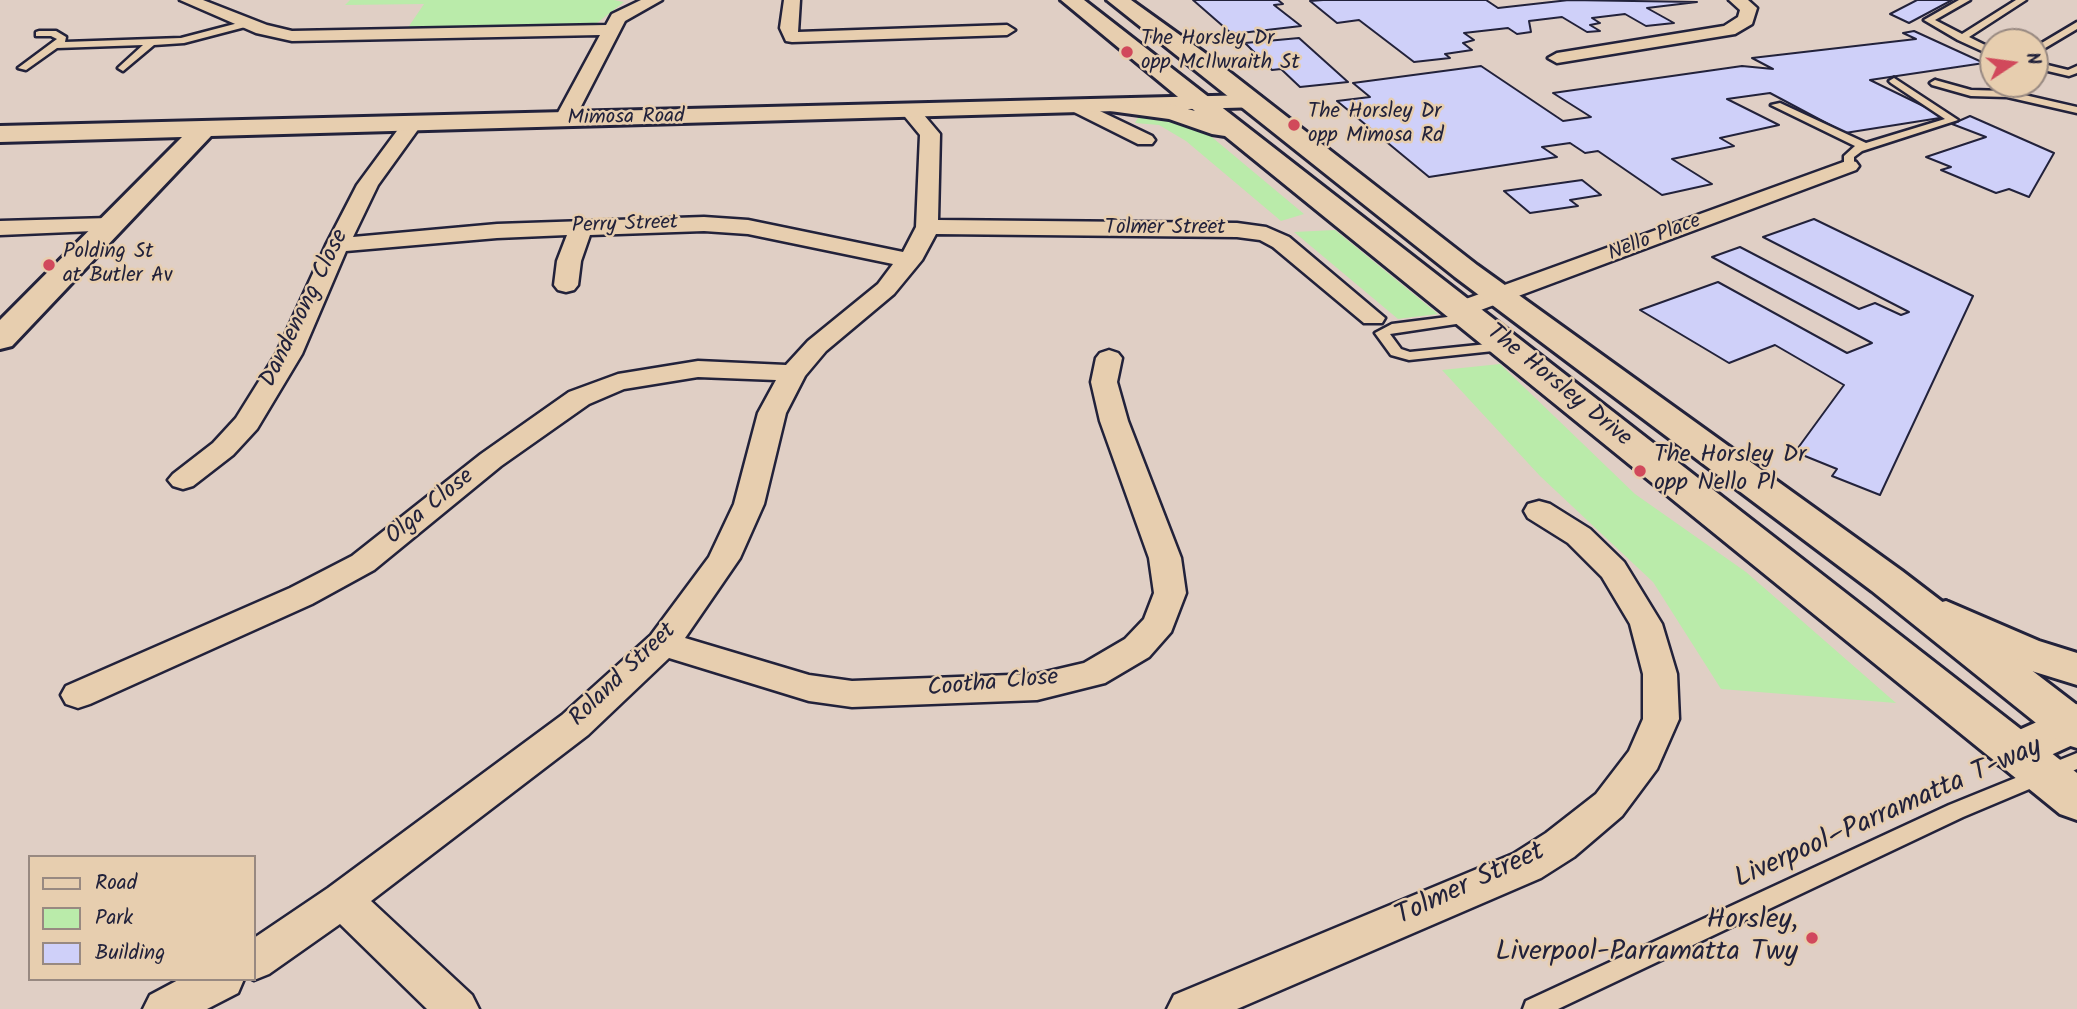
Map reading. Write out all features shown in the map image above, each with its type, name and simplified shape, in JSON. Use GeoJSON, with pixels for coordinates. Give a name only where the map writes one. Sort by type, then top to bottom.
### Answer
{"type":"FeatureCollection","features":[{"type":"Feature","properties":{"kind":"main road","name":"The Horsley Drive"},"geometry":{"type":"LineString","coordinates":[[1071,0],[1320,197],[1477,308],[1887,581],[2063,752]]}},
{"type":"Feature","properties":{"kind":"main road","name":"The Horsley Drive"},"geometry":{"type":"LineString","coordinates":[[1117,0],[1252,102],[1347,179],[1477,308],[1507,346],[2063,752]]}},
{"type":"Feature","properties":{"kind":"main road"},"geometry":{"type":"LineString","coordinates":[[1117,0],[1159,45],[1212,87],[1215,92],[1213,99],[1203,104]]}},
{"type":"Feature","properties":{"kind":"main road","name":"Mimosa Road"},"geometry":{"type":"LineString","coordinates":[[0,134],[564,120],[920,123],[1079,107],[1252,102]]}},
{"type":"Feature","properties":{"kind":"main road"},"geometry":{"type":"LineString","coordinates":[[1119,106],[1173,112],[1210,124],[1320,197]]}},
{"type":"Feature","properties":{"kind":"main road"},"geometry":{"type":"LineString","coordinates":[[0,339],[205,128]]}},
{"type":"Feature","properties":{"kind":"main road"},"geometry":{"type":"LineString","coordinates":[[1887,581],[1994,642],[2056,665],[2077,669]]}},
{"type":"Feature","properties":{"kind":"street"},"geometry":{"type":"LineString","coordinates":[[188,0],[276,34],[313,37],[611,30]]}},
{"type":"Feature","properties":{"kind":"street"},"geometry":{"type":"LineString","coordinates":[[564,120],[618,18],[654,0]]}},
{"type":"Feature","properties":{"kind":"street"},"geometry":{"type":"LineString","coordinates":[[792,0],[788,28],[792,37],[1007,30]]}},
{"type":"Feature","properties":{"kind":"street"},"geometry":{"type":"LineString","coordinates":[[1557,58],[1729,30],[1746,20],[1749,8],[1737,0]]}},
{"type":"Feature","properties":{"kind":"street"},"geometry":{"type":"LineString","coordinates":[[1079,107],[1145,140]]}},
{"type":"Feature","properties":{"kind":"street","name":"Roland Street"},"geometry":{"type":"LineString","coordinates":[[256,960],[342,900],[575,725],[663,644],[724,558],[749,504],[772,413],[793,373],[817,346],[886,289],[910,260],[927,228],[920,123]]}},
{"type":"Feature","properties":{"kind":"street","name":"Dandenong Close"},"geometry":{"type":"LineString","coordinates":[[183,480],[223,449],[247,423],[289,354],[337,245],[368,185],[412,124]]}},
{"type":"Feature","properties":{"kind":"street","name":"Nello Place"},"geometry":{"type":"LineString","coordinates":[[1477,308],[1849,166]]}},
{"type":"Feature","properties":{"kind":"street","name":"Perry Street"},"geometry":{"type":"LineString","coordinates":[[337,245],[497,230],[704,223],[748,227],[910,260]]}},
{"type":"Feature","properties":{"kind":"street"},"geometry":{"type":"LineString","coordinates":[[0,228],[109,225]]}},
{"type":"Feature","properties":{"kind":"street"},"geometry":{"type":"LineString","coordinates":[[566,285],[569,261],[582,227]]}},
{"type":"Feature","properties":{"kind":"street","name":"Tolmer Street"},"geometry":{"type":"LineString","coordinates":[[927,228],[1237,230],[1266,234],[1281,242],[1373,318]]}},
{"type":"Feature","properties":{"kind":"street","name":"Cootha Close"},"geometry":{"type":"LineString","coordinates":[[663,644],[809,688],[852,694],[1037,687],[1093,674],[1137,648],[1159,624],[1170,593],[1165,558],[1114,421],[1104,382],[1109,358]]}},
{"type":"Feature","properties":{"kind":"street","name":"Olga Close"},"geometry":{"type":"LineString","coordinates":[[78,695],[301,596],[363,563],[491,460],[579,398],[618,382],[698,369],[793,373]]}},
{"type":"Feature","properties":{"kind":"street","name":"Tolmer Street"},"geometry":{"type":"LineString","coordinates":[[1189,1009],[1527,866],[1560,845],[1609,804],[1644,759],[1661,719],[1660,674],[1646,624],[1613,570],[1579,536],[1539,511]]}},
{"type":"Feature","properties":{"kind":"street"},"geometry":{"type":"LineString","coordinates":[[342,900],[457,1009]]}},
{"type":"Feature","properties":{"kind":"street"},"geometry":{"type":"LineString","coordinates":[[166,1009],[219,981]]}},
{"type":"Feature","properties":{"kind":"lane"},"geometry":{"type":"LineString","coordinates":[[1966,0],[1928,20],[1979,46]]}},
{"type":"Feature","properties":{"kind":"lane"},"geometry":{"type":"LineString","coordinates":[[1961,38],[2022,0]]}},
{"type":"Feature","properties":{"kind":"lane"},"geometry":{"type":"LineString","coordinates":[[58,45],[181,41],[246,24]]}},
{"type":"Feature","properties":{"kind":"lane"},"geometry":{"type":"LineString","coordinates":[[2049,42],[2077,25]]}},
{"type":"Feature","properties":{"kind":"lane"},"geometry":{"type":"LineString","coordinates":[[23,68],[63,39],[53,33],[39,34]]}},
{"type":"Feature","properties":{"kind":"lane"},"geometry":{"type":"LineString","coordinates":[[123,68],[150,44]]}},
{"type":"Feature","properties":{"kind":"lane"},"geometry":{"type":"LineString","coordinates":[[2049,68],[2068,73],[2077,69]]}},
{"type":"Feature","properties":{"kind":"lane"},"geometry":{"type":"LineString","coordinates":[[1849,166],[1852,152],[1953,120],[1894,81]]}},
{"type":"Feature","properties":{"kind":"lane"},"geometry":{"type":"LineString","coordinates":[[1935,83],[1971,93],[2007,94],[2077,110]]}},
{"type":"Feature","properties":{"kind":"lane"},"geometry":{"type":"LineString","coordinates":[[1776,105],[1865,147]]}},
{"type":"Feature","properties":{"kind":"lane"},"geometry":{"type":"LineString","coordinates":[[1477,308],[1392,328],[1382,333],[1387,344],[1396,352],[1409,356],[1507,346]]}},
{"type":"Feature","properties":{"kind":"lane","name":"Liverpool–Parramatta T-way"},"geometry":{"type":"LineString","coordinates":[[1534,1009],[1956,811],[2063,752]]}},
{"type":"Feature","properties":{"kind":"green space"},"geometry":{"type":"Polygon","coordinates":[[[350,0],[624,2],[593,26],[407,29],[424,4],[345,5],[350,0]]]}},
{"type":"Feature","properties":{"kind":"green space"},"geometry":{"type":"Polygon","coordinates":[[[1139,116],[1169,119],[1207,133],[1304,214],[1281,221],[1186,141],[1159,125],[1135,123],[1139,116]]]}},
{"type":"Feature","properties":{"kind":"green space"},"geometry":{"type":"Polygon","coordinates":[[[1335,230],[1438,314],[1398,319],[1294,232],[1335,230]]]}},
{"type":"Feature","properties":{"kind":"green space"},"geometry":{"type":"Polygon","coordinates":[[[1500,364],[1635,494],[1746,572],[1896,703],[1721,689],[1653,582],[1540,476],[1442,370],[1500,364]]]}},
{"type":"Feature","properties":{"kind":"building"},"geometry":{"type":"Polygon","coordinates":[[[1193,0],[1278,0],[1283,4],[1274,5],[1301,26],[1232,34],[1193,0]]]}},
{"type":"Feature","properties":{"kind":"building"},"geometry":{"type":"Polygon","coordinates":[[[1486,0],[1498,8],[1569,0],[1697,2],[1647,8],[1674,23],[1646,26],[1625,14],[1592,18],[1600,23],[1590,25],[1600,31],[1587,32],[1562,17],[1529,21],[1531,32],[1517,34],[1508,28],[1464,33],[1474,40],[1463,43],[1472,50],[1445,54],[1450,58],[1414,62],[1359,20],[1337,23],[1310,1],[1486,0]]]}},
{"type":"Feature","properties":{"kind":"building"},"geometry":{"type":"Polygon","coordinates":[[[1917,0],[1952,0],[1909,23],[1890,14],[1917,0]]]}},
{"type":"Feature","properties":{"kind":"building"},"geometry":{"type":"Polygon","coordinates":[[[1914,31],[1979,61],[1979,64],[1870,80],[1946,117],[1845,133],[1770,93],[1727,99],[1779,125],[1720,138],[1734,146],[1672,159],[1712,184],[1662,195],[1598,151],[1585,153],[1570,143],[1542,147],[1557,157],[1429,177],[1337,101],[1370,97],[1353,83],[1481,66],[1563,121],[1591,117],[1553,93],[1742,66],[1773,69],[1752,58],[1916,39],[1903,33],[1914,31]]]}},
{"type":"Feature","properties":{"kind":"building"},"geometry":{"type":"Polygon","coordinates":[[[1299,38],[1348,82],[1300,87],[1281,69],[1272,70],[1245,43],[1299,38]]]}},
{"type":"Feature","properties":{"kind":"building"},"geometry":{"type":"Polygon","coordinates":[[[1970,116],[2054,153],[2029,197],[2009,189],[1996,193],[1941,170],[1951,167],[1926,157],[1986,137],[1952,124],[1970,116]]]}},
{"type":"Feature","properties":{"kind":"building"},"geometry":{"type":"Polygon","coordinates":[[[1582,180],[1601,195],[1570,200],[1578,206],[1530,213],[1504,191],[1582,180]]]}},
{"type":"Feature","properties":{"kind":"building"},"geometry":{"type":"Polygon","coordinates":[[[1814,219],[1973,296],[1880,495],[1832,476],[1837,469],[1795,452],[1844,385],[1775,345],[1729,363],[1640,310],[1718,282],[1847,353],[1872,343],[1712,257],[1740,247],[1859,309],[1875,303],[1901,315],[1909,312],[1763,237],[1814,219]]]}},
{"type":"Feature","properties":{"kind":"place","name":"The Horsley Dr opp McIlwraith St"},"geometry":{"type":"Point","coordinates":[1127,52]}},
{"type":"Feature","properties":{"kind":"place","name":"The Horsley Dr opp Mimosa Rd"},"geometry":{"type":"Point","coordinates":[1294,125]}},
{"type":"Feature","properties":{"kind":"place","name":"Polding St at Butler Av"},"geometry":{"type":"Point","coordinates":[49,265]}},
{"type":"Feature","properties":{"kind":"place","name":"The Horsley Dr opp Nello Pl"},"geometry":{"type":"Point","coordinates":[1640,471]}},
{"type":"Feature","properties":{"kind":"place","name":"Horsley, Liverpool-Parramatta Twy"},"geometry":{"type":"Point","coordinates":[1812,938]}}]}
